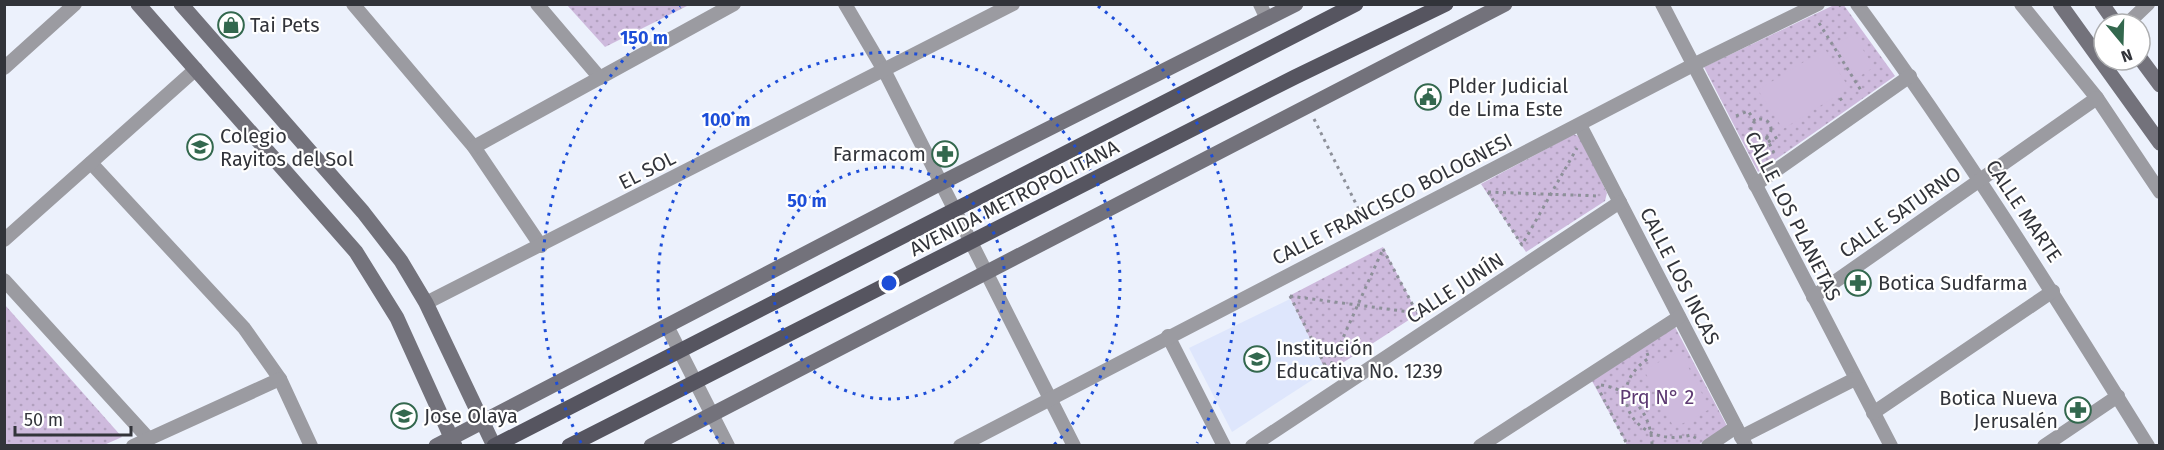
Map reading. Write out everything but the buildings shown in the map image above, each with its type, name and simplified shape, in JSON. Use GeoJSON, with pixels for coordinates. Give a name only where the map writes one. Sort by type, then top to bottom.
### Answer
{"type":"FeatureCollection","features":[{"type":"Feature","properties":{"kind":"main road","name":"AVENIDA METROPOLITANA"},"geometry":{"type":"LineString","coordinates":[[494,445],[1356,4]]}},
{"type":"Feature","properties":{"kind":"main road","name":"AVENIDA METROPOLITANA"},"geometry":{"type":"LineString","coordinates":[[569,446],[971,244],[1295,77],[1446,4]]}},
{"type":"Feature","properties":{"kind":"street"},"geometry":{"type":"LineString","coordinates":[[7,60],[75,4]]}},
{"type":"Feature","properties":{"kind":"street"},"geometry":{"type":"LineString","coordinates":[[138,4],[339,231],[372,274],[397,318],[453,441]]}},
{"type":"Feature","properties":{"kind":"street"},"geometry":{"type":"LineString","coordinates":[[181,4],[383,236],[426,303],[494,445]]}},
{"type":"Feature","properties":{"kind":"street"},"geometry":{"type":"LineString","coordinates":[[353,4],[474,147],[541,246]]}},
{"type":"Feature","properties":{"kind":"street"},"geometry":{"type":"LineString","coordinates":[[537,4],[600,78]]}},
{"type":"Feature","properties":{"kind":"street"},"geometry":{"type":"LineString","coordinates":[[474,147],[734,4]]}},
{"type":"Feature","properties":{"kind":"street"},"geometry":{"type":"LineString","coordinates":[[845,4],[885,72],[1074,446]]}},
{"type":"Feature","properties":{"kind":"street","name":"EL SOL"},"geometry":{"type":"LineString","coordinates":[[426,303],[885,72],[995,8],[1013,4]]}},
{"type":"Feature","properties":{"kind":"street"},"geometry":{"type":"LineString","coordinates":[[1260,4],[1267,19]]}},
{"type":"Feature","properties":{"kind":"street"},"geometry":{"type":"LineString","coordinates":[[436,446],[453,441],[482,421],[941,183],[1296,4]]}},
{"type":"Feature","properties":{"kind":"street"},"geometry":{"type":"LineString","coordinates":[[651,446],[1505,4]]}},
{"type":"Feature","properties":{"kind":"street","name":"CALLE LOS PLANETAS"},"geometry":{"type":"LineString","coordinates":[[1662,4],[1891,446]]}},
{"type":"Feature","properties":{"kind":"street","name":"CALLE FRANCISCO BOLOGNESI"},"geometry":{"type":"LineString","coordinates":[[960,446],[1370,231],[1693,65],[1818,4]]}},
{"type":"Feature","properties":{"kind":"street","name":"CALLE MARTE"},"geometry":{"type":"LineString","coordinates":[[1857,4],[1910,76],[2054,291],[2148,446]]}},
{"type":"Feature","properties":{"kind":"street"},"geometry":{"type":"LineString","coordinates":[[2021,4],[2097,98],[2160,192]]}},
{"type":"Feature","properties":{"kind":"street"},"geometry":{"type":"LineString","coordinates":[[2060,4],[2160,143]]}},
{"type":"Feature","properties":{"kind":"street"},"geometry":{"type":"LineString","coordinates":[[4,240],[196,69]]}},
{"type":"Feature","properties":{"kind":"street"},"geometry":{"type":"LineString","coordinates":[[2150,72],[2160,85]]}},
{"type":"Feature","properties":{"kind":"street"},"geometry":{"type":"LineString","coordinates":[[1755,185],[1910,76]]}},
{"type":"Feature","properties":{"kind":"street","name":"CALLE SATURNO"},"geometry":{"type":"LineString","coordinates":[[1813,297],[2097,98]]}},
{"type":"Feature","properties":{"kind":"street","name":"CALLE LOS INCAS"},"geometry":{"type":"LineString","coordinates":[[1580,124],[1741,437]]}},
{"type":"Feature","properties":{"kind":"street"},"geometry":{"type":"LineString","coordinates":[[92,163],[244,328],[280,379],[311,446]]}},
{"type":"Feature","properties":{"kind":"street","name":"CALLE JUNÍN"},"geometry":{"type":"LineString","coordinates":[[1252,446],[1620,202]]}},
{"type":"Feature","properties":{"kind":"street"},"geometry":{"type":"LineString","coordinates":[[4,280],[147,438]]}},
{"type":"Feature","properties":{"kind":"street"},"geometry":{"type":"LineString","coordinates":[[1873,413],[2054,291]]}},
{"type":"Feature","properties":{"kind":"street"},"geometry":{"type":"LineString","coordinates":[[1480,446],[1679,317]]}},
{"type":"Feature","properties":{"kind":"street"},"geometry":{"type":"LineString","coordinates":[[667,326],[728,446]]}},
{"type":"Feature","properties":{"kind":"street"},"geometry":{"type":"LineString","coordinates":[[1168,336],[1224,446]]}},
{"type":"Feature","properties":{"kind":"street"},"geometry":{"type":"LineString","coordinates":[[134,446],[147,438],[280,379]]}},
{"type":"Feature","properties":{"kind":"street"},"geometry":{"type":"LineString","coordinates":[[1702,442],[1741,437],[1855,379]]}},
{"type":"Feature","properties":{"kind":"street"},"geometry":{"type":"LineString","coordinates":[[2044,446],[2118,396]]}},
{"type":"Feature","properties":{"kind":"path"},"geometry":{"type":"LineString","coordinates":[[1839,4],[1843,10]]}},
{"type":"Feature","properties":{"kind":"path"},"geometry":{"type":"LineString","coordinates":[[1819,23],[1862,92]]}},
{"type":"Feature","properties":{"kind":"path"},"geometry":{"type":"LineString","coordinates":[[1840,98],[1844,104]]}},
{"type":"Feature","properties":{"kind":"path"},"geometry":{"type":"LineString","coordinates":[[1307,106],[1370,231]]}},
{"type":"Feature","properties":{"kind":"path"},"geometry":{"type":"LineString","coordinates":[[1732,117],[1748,111],[1755,121]]}},
{"type":"Feature","properties":{"kind":"path"},"geometry":{"type":"LineString","coordinates":[[1764,119],[1768,121],[1771,130],[1766,137],[1758,139],[1752,134],[1751,124],[1755,121],[1764,119]]}},
{"type":"Feature","properties":{"kind":"path"},"geometry":{"type":"LineString","coordinates":[[1768,142],[1779,136]]}},
{"type":"Feature","properties":{"kind":"path"},"geometry":{"type":"LineString","coordinates":[[1766,137],[1774,153]]}},
{"type":"Feature","properties":{"kind":"path"},"geometry":{"type":"LineString","coordinates":[[1578,146],[1551,194],[1522,245],[1488,192],[1509,192],[1551,194],[1599,195]]}},
{"type":"Feature","properties":{"kind":"path"},"geometry":{"type":"LineString","coordinates":[[1359,306],[1290,296],[1328,371],[1359,306],[1383,249],[1417,314],[1359,306]]}},
{"type":"Feature","properties":{"kind":"path"},"geometry":{"type":"LineString","coordinates":[[1647,351],[1649,358],[1633,371],[1625,393],[1628,415],[1640,429],[1652,437],[1675,441],[1690,435],[1702,442]]}},
{"type":"Feature","properties":{"kind":"path"},"geometry":{"type":"LineString","coordinates":[[1628,446],[1596,385],[1625,393],[1641,407],[1652,437],[1652,446]]}},
{"type":"Feature","properties":{"kind":"shaded area","name":"Institución Educativa No. 1239"},"geometry":{"type":"Polygon","coordinates":[[[1290,299],[1326,371],[1232,432],[1189,348],[1290,299]]]}},
{"type":"Feature","properties":{"kind":"green space"},"geometry":{"type":"Polygon","coordinates":[[[1843,4],[1895,76],[1758,172],[1704,67],[1834,5],[1843,4]]]}},
{"type":"Feature","properties":{"kind":"green space"},"geometry":{"type":"Polygon","coordinates":[[[567,5],[689,5],[605,47],[567,5]]]}},
{"type":"Feature","properties":{"kind":"green space"},"geometry":{"type":"Polygon","coordinates":[[[1853,34],[1874,67],[1857,78],[1835,45],[1853,34]]]}},
{"type":"Feature","properties":{"kind":"green space"},"geometry":{"type":"Polygon","coordinates":[[[1825,49],[1849,88],[1783,129],[1758,90],[1825,49]]]}},
{"type":"Feature","properties":{"kind":"green space"},"geometry":{"type":"Polygon","coordinates":[[[1574,134],[1580,137],[1607,193],[1605,201],[1526,252],[1481,184],[1574,134]]]}},
{"type":"Feature","properties":{"kind":"green space"},"geometry":{"type":"Polygon","coordinates":[[[1383,247],[1418,314],[1327,373],[1289,296],[1383,247]]]}},
{"type":"Feature","properties":{"kind":"green space"},"geometry":{"type":"Polygon","coordinates":[[[4,305],[122,437],[104,445],[5,445],[4,305]]]}},
{"type":"Feature","properties":{"kind":"green space","name":"Prq N° 2"},"geometry":{"type":"Polygon","coordinates":[[[1675,327],[1727,426],[1698,445],[1627,445],[1592,381],[1675,327]]]}},
{"type":"Feature","properties":{"kind":"green space"},"geometry":{"type":"Polygon","coordinates":[[[1680,351],[1710,409],[1674,428],[1644,370],[1680,351]]]}},
{"type":"Feature","properties":{"kind":"place","name":"Tai Pets"},"geometry":{"type":"Point","coordinates":[231,25]}},
{"type":"Feature","properties":{"kind":"place","name":"Plder Judicial de Lima Este"},"geometry":{"type":"Point","coordinates":[1428,97]}},
{"type":"Feature","properties":{"kind":"place","name":"Colegio Rayitos del Sol"},"geometry":{"type":"Point","coordinates":[200,147]}},
{"type":"Feature","properties":{"kind":"place","name":"Farmacom"},"geometry":{"type":"Point","coordinates":[945,154]}},
{"type":"Feature","properties":{"kind":"place","name":"Botica Sudfarma"},"geometry":{"type":"Point","coordinates":[1858,283]}},
{"type":"Feature","properties":{"kind":"place","name":"Institución Educativa No. 1239"},"geometry":{"type":"Point","coordinates":[1257,359]}},
{"type":"Feature","properties":{"kind":"place","name":"Botica Nueva Jerusalén"},"geometry":{"type":"Point","coordinates":[2078,410]}},
{"type":"Feature","properties":{"kind":"place","name":"Jose Olaya"},"geometry":{"type":"Point","coordinates":[404,416]}}]}
